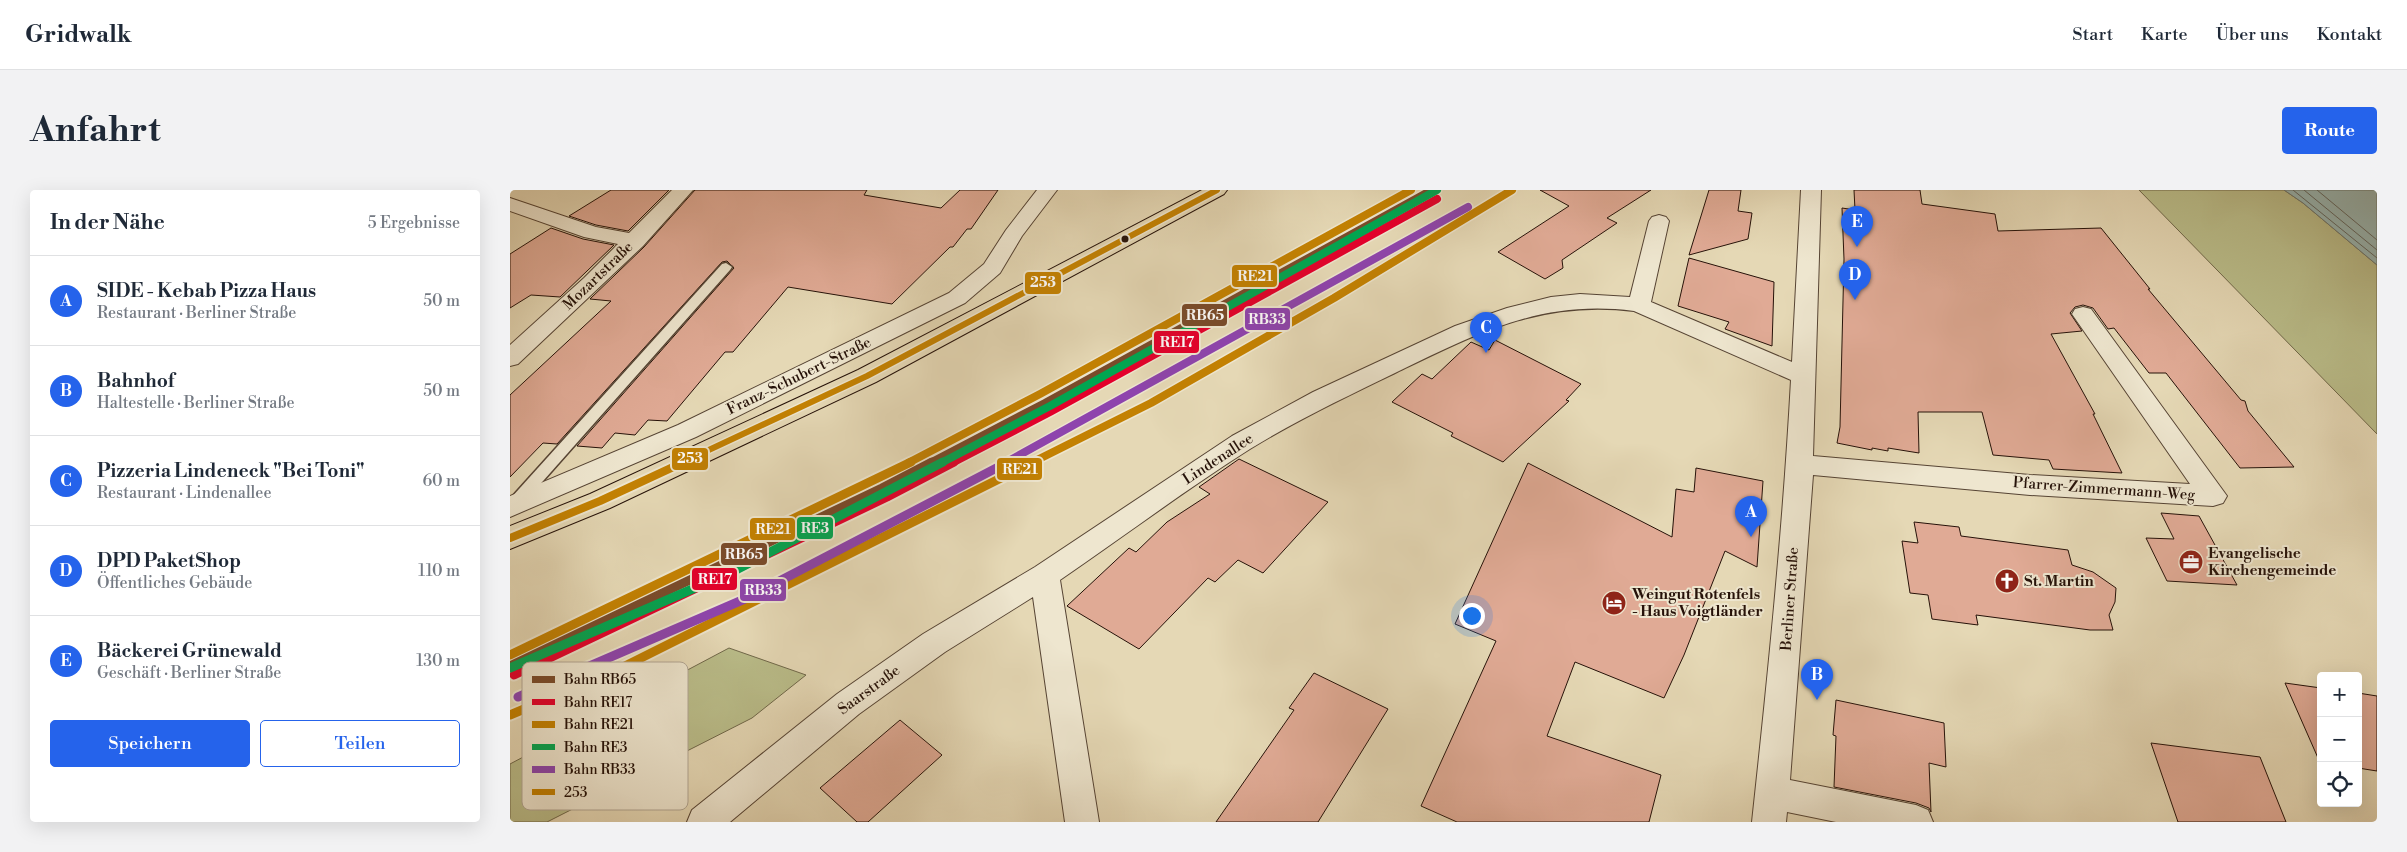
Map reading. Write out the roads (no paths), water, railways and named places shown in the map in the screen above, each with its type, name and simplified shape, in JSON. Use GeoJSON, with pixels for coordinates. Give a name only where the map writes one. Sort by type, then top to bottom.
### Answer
{"type":"FeatureCollection","features":[{"type":"Feature","properties":{"kind":"main road"},"geometry":{"type":"LineString","coordinates":[[510,538],[636,484],[868,376],[1217,190]]}},
{"type":"Feature","properties":{"kind":"street","name":"Mozartstraße"},"geometry":{"type":"LineString","coordinates":[[510,358],[635,241],[683,190]]}},
{"type":"Feature","properties":{"kind":"street","name":"Franz-Schubert-Straße"},"geometry":{"type":"LineString","coordinates":[[511,507],[686,431],[957,298],[992,268],[1013,234],[1047,190]]}},
{"type":"Feature","properties":{"kind":"street","name":"Berliner Straße"},"geometry":{"type":"LineString","coordinates":[[1771,807],[1800,464],[1810,190]]}},
{"type":"Feature","properties":{"kind":"street"},"geometry":{"type":"LineString","coordinates":[[510,204],[591,233],[635,241]]}},
{"type":"Feature","properties":{"kind":"street"},"geometry":{"type":"LineString","coordinates":[[1659,221],[1639,306],[1803,376]]}},
{"type":"Feature","properties":{"kind":"street","name":"Lindenallee"},"geometry":{"type":"LineString","coordinates":[[1045,575],[1241,443],[1322,398],[1463,331],[1515,313],[1551,304],[1609,301],[1639,306]]}},
{"type":"Feature","properties":{"kind":"street","name":"Pfarrer-Zimmermann-Weg"},"geometry":{"type":"LineString","coordinates":[[1800,464],[2030,485],[2213,496],[2083,314]]}},
{"type":"Feature","properties":{"kind":"street"},"geometry":{"type":"LineString","coordinates":[[1045,575],[1065,719],[1082,822]]}},
{"type":"Feature","properties":{"kind":"street","name":"Saarstraße"},"geometry":{"type":"LineString","coordinates":[[704,822],[848,704],[934,643],[1045,575]]}},
{"type":"Feature","properties":{"kind":"street"},"geometry":{"type":"LineString","coordinates":[[1771,807],[1916,822]]}},
{"type":"Feature","properties":{"kind":"lane"},"geometry":{"type":"LineString","coordinates":[[511,507],[726,267]]}},
{"type":"Feature","properties":{"kind":"water"},"geometry":{"type":"Polygon","coordinates":[[[2284,190],[2377,190],[2377,265],[2303,203],[2284,190]]]}},
{"type":"Feature","properties":{"kind":"railway"},"geometry":{"type":"LineString","coordinates":[[510,659],[729,562]]}},
{"type":"Feature","properties":{"kind":"rail line","name":"RE21"},"geometry":{"type":"LineString","coordinates":[[510,655],[878,479],[1040,394],[1411,190]]}},
{"type":"Feature","properties":{"kind":"rail line","name":"RB65"},"geometry":{"type":"LineString","coordinates":[[510,666],[882,488],[1045,403],[1432,190]]}},
{"type":"Feature","properties":{"kind":"rail line","name":"RE3"},"geometry":{"type":"LineString","coordinates":[[524,662],[734,571],[1050,406],[1437,190]]}},
{"type":"Feature","properties":{"kind":"rail line","name":"RE21"},"geometry":{"type":"LineString","coordinates":[[633,662],[1151,403],[1334,298],[1512,190]]}},
{"type":"Feature","properties":{"kind":"rail line","name":"RE17"},"geometry":{"type":"LineString","coordinates":[[541,662],[887,497],[1050,412],[1437,199]]}},
{"type":"Feature","properties":{"kind":"rail line","name":"RB33"},"geometry":{"type":"LineString","coordinates":[[599,662],[747,598],[1065,432],[1468,207]]}},
{"type":"Feature","properties":{"kind":"rail line","name":"RE3"},"geometry":{"type":"LineString","coordinates":[[510,668],[522,663]]}},
{"type":"Feature","properties":{"kind":"rail line","name":"RE17"},"geometry":{"type":"LineString","coordinates":[[514,675],[522,671]]}},
{"type":"Feature","properties":{"kind":"rail line","name":"RB33"},"geometry":{"type":"LineString","coordinates":[[518,697],[522,695]]}},
{"type":"Feature","properties":{"kind":"rail line","name":"RE21"},"geometry":{"type":"LineString","coordinates":[[510,715],[522,710]]}},
{"type":"Feature","properties":{"kind":"place","name":"Bäckerei Grünewald"},"geometry":{"type":"Point","coordinates":[1857,247]}},
{"type":"Feature","properties":{"kind":"place","name":"DPD PaketShop"},"geometry":{"type":"Point","coordinates":[1855,300]}},
{"type":"Feature","properties":{"kind":"place","name":"Pizzeria Lindeneck \"Bei Toni\""},"geometry":{"type":"Point","coordinates":[1486,353]}},
{"type":"Feature","properties":{"kind":"place","name":"SIDE - Kebab Pizza Haus"},"geometry":{"type":"Point","coordinates":[1751,537]}},
{"type":"Feature","properties":{"kind":"place","name":"Evangelische Kirchengemeinde"},"geometry":{"type":"Point","coordinates":[2191,562]}},
{"type":"Feature","properties":{"kind":"place","name":"St. Martin"},"geometry":{"type":"Point","coordinates":[2007,581]}},
{"type":"Feature","properties":{"kind":"place","name":"Weingut Rotenfels - Haus Voigtländer"},"geometry":{"type":"Point","coordinates":[1614,603]}},
{"type":"Feature","properties":{"kind":"place","name":"Bahnhof"},"geometry":{"type":"Point","coordinates":[1817,700]}}]}
